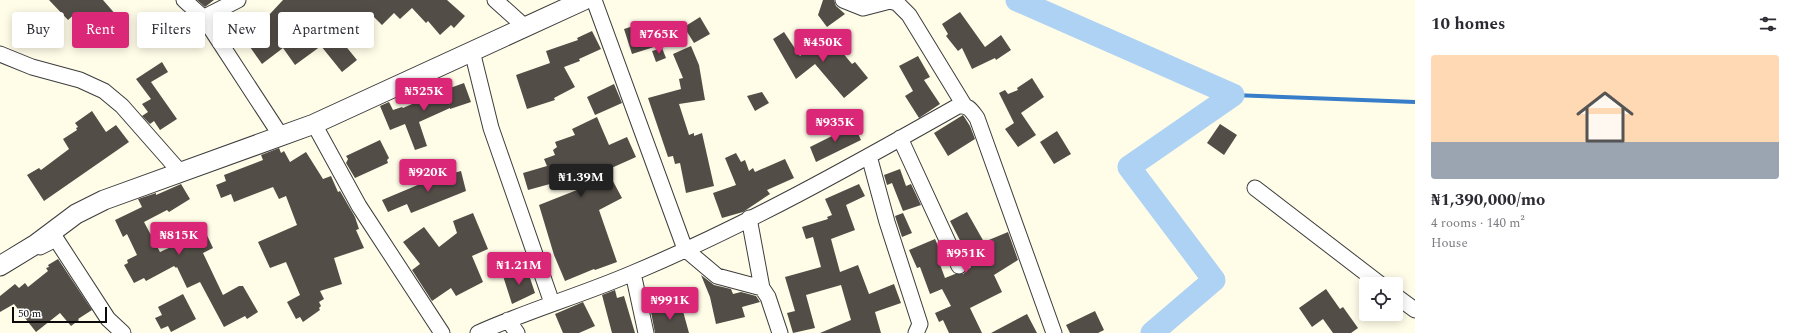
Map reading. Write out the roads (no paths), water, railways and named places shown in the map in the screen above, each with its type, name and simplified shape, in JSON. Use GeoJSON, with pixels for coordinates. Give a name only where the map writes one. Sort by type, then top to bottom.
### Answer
{"type":"FeatureCollection","features":[{"type":"Feature","properties":{"kind":"street"},"geometry":{"type":"LineString","coordinates":[[184,0],[197,12]]}},
{"type":"Feature","properties":{"kind":"street"},"geometry":{"type":"LineString","coordinates":[[205,17],[238,0]]}},
{"type":"Feature","properties":{"kind":"street"},"geometry":{"type":"LineString","coordinates":[[495,0],[524,26]]}},
{"type":"Feature","properties":{"kind":"street"},"geometry":{"type":"LineString","coordinates":[[0,265],[36,244],[76,214],[104,200],[314,124],[524,26],[584,0]]}},
{"type":"Feature","properties":{"kind":"street"},"geometry":{"type":"LineString","coordinates":[[594,0],[685,249],[717,276],[762,288]]}},
{"type":"Feature","properties":{"kind":"street"},"geometry":{"type":"LineString","coordinates":[[843,0],[863,8],[882,2],[890,1],[897,3],[910,15],[964,105],[970,108],[977,118],[1054,333]]}},
{"type":"Feature","properties":{"kind":"street"},"geometry":{"type":"LineString","coordinates":[[205,20],[281,136]]}},
{"type":"Feature","properties":{"kind":"street"},"geometry":{"type":"LineString","coordinates":[[472,50],[491,128],[552,303]]}},
{"type":"Feature","properties":{"kind":"street"},"geometry":{"type":"LineString","coordinates":[[0,54],[32,67],[80,80],[104,91],[122,106],[181,173]]}},
{"type":"Feature","properties":{"kind":"street"},"geometry":{"type":"LineString","coordinates":[[478,333],[508,320],[633,273],[685,249],[749,218],[868,156],[958,106],[964,105]]}},
{"type":"Feature","properties":{"kind":"street"},"geometry":{"type":"LineString","coordinates":[[314,124],[359,206],[442,333]]}},
{"type":"Feature","properties":{"kind":"street"},"geometry":{"type":"LineString","coordinates":[[900,138],[959,266]]}},
{"type":"Feature","properties":{"kind":"street"},"geometry":{"type":"LineString","coordinates":[[868,156],[887,222],[920,324],[916,333]]}},
{"type":"Feature","properties":{"kind":"street"},"geometry":{"type":"LineString","coordinates":[[1256,188],[1371,277]]}},
{"type":"Feature","properties":{"kind":"street"},"geometry":{"type":"LineString","coordinates":[[749,218],[762,288],[768,297],[780,333]]}},
{"type":"Feature","properties":{"kind":"street"},"geometry":{"type":"LineString","coordinates":[[0,265],[56,239],[108,319],[123,333]]}},
{"type":"Feature","properties":{"kind":"street"},"geometry":{"type":"LineString","coordinates":[[633,273],[646,333]]}},
{"type":"Feature","properties":{"kind":"street"},"geometry":{"type":"LineString","coordinates":[[1403,301],[1415,310]]}},
{"type":"Feature","properties":{"kind":"street"},"geometry":{"type":"LineString","coordinates":[[508,320],[517,333]]}},
{"type":"Feature","properties":{"kind":"waterway"},"geometry":{"type":"LineString","coordinates":[[1017,0],[1233,95],[1129,167],[1214,280],[1152,333]]}},
{"type":"Feature","properties":{"kind":"waterway"},"geometry":{"type":"LineString","coordinates":[[1233,95],[1415,102]]}}]}
